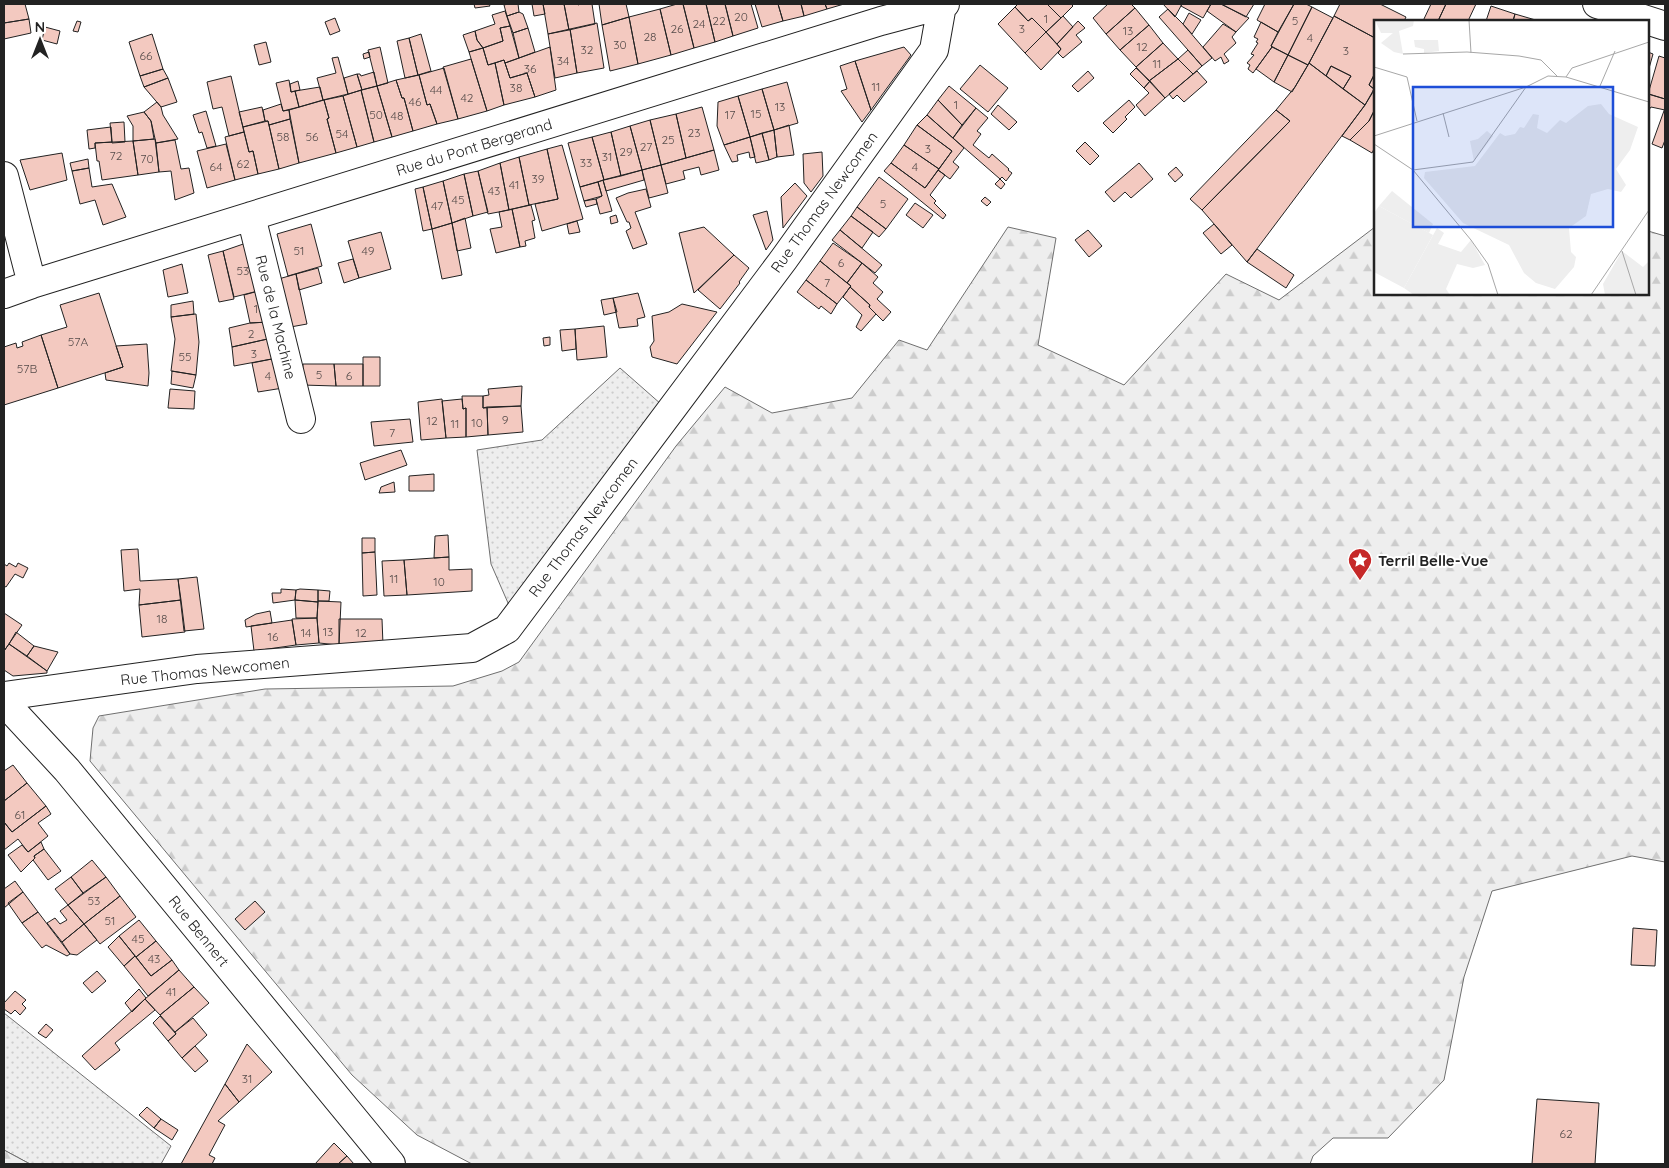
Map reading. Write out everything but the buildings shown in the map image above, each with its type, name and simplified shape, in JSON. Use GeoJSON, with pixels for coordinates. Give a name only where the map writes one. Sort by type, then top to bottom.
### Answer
{"type":"FeatureCollection","features":[{"type":"Feature","properties":{"kind":"street"},"geometry":{"type":"LineString","coordinates":[[1597,4],[1646,20]]}},
{"type":"Feature","properties":{"kind":"street","name":"Rue du Pont Bergerand"},"geometry":{"type":"LineString","coordinates":[[4,294],[881,21],[944,5]]}},
{"type":"Feature","properties":{"kind":"street","name":"Rue Thomas Newcomen"},"geometry":{"type":"LineString","coordinates":[[4,696],[197,669],[472,648],[507,629],[784,259],[934,50],[944,5]]}},
{"type":"Feature","properties":{"kind":"street"},"geometry":{"type":"LineString","coordinates":[[1649,21],[1665,26]]}},
{"type":"Feature","properties":{"kind":"street"},"geometry":{"type":"LineString","coordinates":[[4,176],[32,284]]}},
{"type":"Feature","properties":{"kind":"street","name":"Rue de la Machine"},"geometry":{"type":"LineString","coordinates":[[252,216],[301,419]]}},
{"type":"Feature","properties":{"kind":"street","name":"Rue Bennert"},"geometry":{"type":"LineString","coordinates":[[4,702],[67,770],[391,1164]]}},
{"type":"Feature","properties":{"kind":"green space"},"geometry":{"type":"Polygon","coordinates":[[[1008,227],[1056,238],[1038,345],[1124,385],[1226,274],[1279,300],[1374,228],[1374,295],[1649,295],[1649,231],[1665,236],[1665,862],[1632,856],[1492,891],[1464,977],[1444,1080],[1388,1138],[1333,1138],[1313,1156],[1310,1164],[472,1164],[417,1135],[352,1075],[90,761],[93,728],[99,716],[265,689],[453,686],[502,671],[519,662],[676,446],[725,387],[772,413],[852,398],[899,340],[927,350],[1008,227]]]}},
{"type":"Feature","properties":{"kind":"green space"},"geometry":{"type":"Polygon","coordinates":[[[620,368],[670,412],[515,619],[491,564],[477,450],[542,440],[620,368]]]}},
{"type":"Feature","properties":{"kind":"green space"},"geometry":{"type":"Polygon","coordinates":[[[4,1013],[171,1146],[161,1164],[30,1164],[4,1150],[4,1013]]]}},
{"type":"Feature","properties":{"kind":"green space"},"geometry":{"type":"Polygon","coordinates":[[[4,1150],[30,1164],[4,1164],[4,1150]]]}},
{"type":"Feature","properties":{"kind":"place","name":"Terril Belle-Vue"},"geometry":{"type":"Point","coordinates":[1360,581]}}]}
